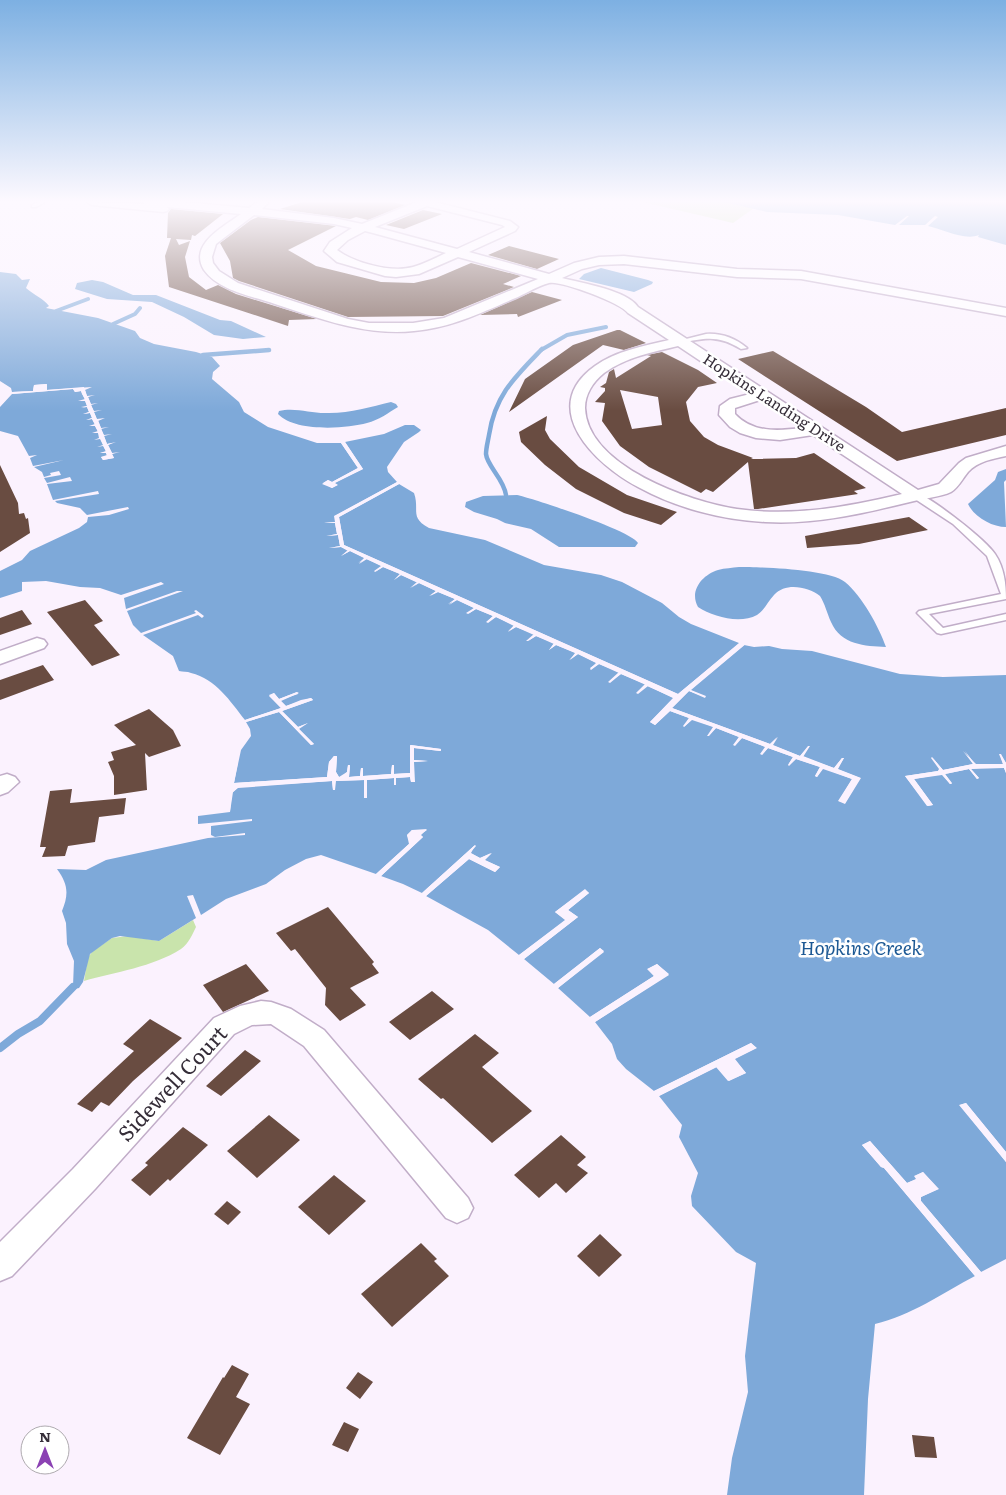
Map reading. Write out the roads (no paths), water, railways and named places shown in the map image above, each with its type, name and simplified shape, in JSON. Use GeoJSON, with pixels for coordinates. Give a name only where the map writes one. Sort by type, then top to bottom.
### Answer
{"type":"FeatureCollection","features":[{"type":"Feature","properties":{"kind":"street"},"geometry":{"type":"LineString","coordinates":[[211,272],[216,277],[233,286],[345,322],[369,327],[395,328],[439,324],[568,272]]}},
{"type":"Feature","properties":{"kind":"street"},"geometry":{"type":"LineString","coordinates":[[384,272],[404,272]]}},
{"type":"Feature","properties":{"kind":"street","name":"Hopkins Landing Drive"},"geometry":{"type":"LineString","coordinates":[[512,272],[633,310],[915,495]]}},
{"type":"Feature","properties":{"kind":"street"},"geometry":{"type":"LineString","coordinates":[[726,272],[802,275],[1006,312]]}},
{"type":"Feature","properties":{"kind":"street"},"geometry":{"type":"LineString","coordinates":[[681,341],[637,352],[600,369],[587,381],[578,396],[576,409],[580,425],[588,439],[600,454],[620,470],[641,483],[701,506],[736,514],[768,517],[800,518],[832,515],[945,488],[958,476],[965,465],[974,460],[1006,451]]}},
{"type":"Feature","properties":{"kind":"street"},"geometry":{"type":"LineString","coordinates":[[763,395],[735,402],[728,406],[727,415],[733,424],[755,433],[769,435],[797,434],[816,430]]}},
{"type":"Feature","properties":{"kind":"street"},"geometry":{"type":"LineString","coordinates":[[0,658],[38,644]]}},
{"type":"Feature","properties":{"kind":"street","name":"Sidewell Court"},"geometry":{"type":"LineString","coordinates":[[0,1264],[84,1179],[224,1026],[248,1014],[274,1013],[291,1020],[314,1038],[457,1208]]}},
{"type":"Feature","properties":{"kind":"lane"},"geometry":{"type":"LineString","coordinates":[[681,341],[717,335],[735,342],[743,348]]}},
{"type":"Feature","properties":{"kind":"lane"},"geometry":{"type":"LineString","coordinates":[[915,495],[956,522],[991,555],[1006,595],[922,613],[940,631],[1006,617]]}},
{"type":"Feature","properties":{"kind":"water","name":"Hopkins Creek"},"geometry":{"type":"Polygon","coordinates":[[[0,272],[16,274],[22,280],[30,279],[26,288],[49,306],[46,308],[98,318],[135,331],[140,338],[154,344],[212,357],[220,366],[213,372],[212,379],[239,402],[244,412],[268,427],[317,443],[341,443],[358,468],[332,482],[328,480],[323,483],[332,488],[337,485],[334,483],[363,469],[345,442],[384,434],[405,425],[414,425],[421,430],[404,442],[387,467],[388,472],[397,482],[335,516],[335,522],[324,523],[335,523],[337,534],[327,536],[338,535],[340,546],[329,548],[341,547],[348,551],[341,556],[350,551],[365,558],[358,563],[366,559],[382,566],[375,572],[383,567],[400,574],[394,580],[401,575],[418,583],[411,588],[419,583],[436,591],[430,596],[438,592],[455,599],[449,605],[457,600],[474,608],[468,614],[476,609],[493,616],[487,622],[496,617],[514,626],[508,631],[516,627],[534,635],[528,641],[536,636],[554,644],[549,650],[556,645],[576,653],[569,660],[578,654],[597,663],[591,669],[599,664],[619,673],[609,682],[621,674],[646,685],[636,693],[647,686],[674,698],[650,722],[655,725],[670,711],[689,718],[684,727],[692,719],[714,727],[708,736],[716,728],[739,737],[734,745],[742,738],[766,747],[762,755],[768,748],[793,757],[788,765],[796,759],[820,767],[815,776],[817,777],[823,768],[852,779],[839,801],[845,803],[860,778],[837,769],[844,758],[834,768],[803,756],[809,746],[800,756],[772,745],[777,737],[770,744],[672,708],[689,691],[705,697],[690,690],[744,645],[812,651],[900,674],[943,677],[1006,675],[1006,763],[1000,754],[1003,764],[975,764],[965,751],[973,764],[943,770],[932,757],[940,769],[938,771],[905,776],[928,806],[933,805],[914,779],[942,774],[950,784],[952,783],[945,774],[969,769],[977,779],[979,778],[971,769],[1004,768],[1006,773],[1006,1152],[966,1103],[960,1105],[1006,1162],[1006,1259],[981,1272],[921,1201],[921,1197],[938,1189],[923,1172],[915,1176],[917,1179],[907,1183],[870,1141],[862,1145],[884,1168],[975,1276],[914,1310],[875,1324],[868,1399],[864,1495],[727,1495],[732,1458],[748,1392],[745,1356],[756,1263],[736,1252],[692,1206],[691,1196],[698,1173],[679,1137],[682,1125],[659,1096],[717,1067],[729,1081],[746,1073],[734,1059],[756,1048],[751,1043],[654,1091],[626,1069],[617,1059],[612,1044],[595,1022],[669,974],[657,964],[648,969],[654,976],[590,1017],[558,988],[604,952],[600,948],[554,984],[524,959],[578,917],[568,910],[589,893],[585,890],[555,912],[566,920],[519,955],[488,930],[426,896],[469,859],[495,872],[500,867],[484,860],[491,853],[480,858],[470,853],[475,845],[422,893],[381,876],[423,837],[420,835],[427,830],[412,830],[407,835],[410,843],[376,874],[321,855],[306,859],[285,870],[266,884],[226,899],[201,915],[193,895],[187,896],[196,918],[159,941],[120,936],[112,938],[90,954],[83,982],[79,988],[75,989],[73,986],[74,961],[67,944],[66,923],[62,911],[66,899],[66,889],[57,869],[86,870],[106,860],[208,838],[245,835],[245,833],[215,837],[211,835],[211,826],[252,821],[252,819],[198,824],[198,816],[230,812],[233,792],[238,787],[332,781],[333,790],[335,789],[335,781],[365,780],[364,798],[367,798],[367,780],[394,778],[395,785],[396,778],[410,777],[411,782],[414,782],[414,762],[428,761],[414,760],[414,748],[440,751],[441,749],[411,745],[410,773],[393,774],[394,765],[392,765],[391,774],[363,776],[363,768],[361,768],[360,776],[349,777],[350,766],[348,765],[347,772],[342,777],[339,777],[336,772],[337,757],[334,756],[329,762],[327,777],[234,783],[241,750],[251,736],[246,722],[279,712],[311,745],[314,744],[298,728],[308,723],[298,727],[282,711],[313,700],[311,698],[286,706],[280,700],[298,694],[297,692],[279,699],[274,693],[269,696],[281,708],[245,720],[215,685],[200,676],[179,671],[173,656],[143,635],[198,615],[202,618],[204,616],[196,610],[194,611],[196,613],[141,633],[133,625],[127,611],[183,591],[177,591],[126,609],[124,598],[164,584],[161,582],[121,595],[100,588],[80,587],[46,581],[22,582],[22,591],[0,598],[0,571],[22,560],[30,551],[79,528],[87,522],[88,517],[109,515],[129,509],[128,507],[87,515],[80,508],[57,503],[55,501],[99,494],[98,491],[53,500],[47,484],[72,481],[70,477],[47,483],[44,478],[61,475],[59,471],[44,477],[42,472],[34,467],[64,460],[33,466],[30,458],[37,455],[29,456],[18,436],[0,431],[0,407],[12,394],[73,389],[75,392],[81,391],[85,400],[87,406],[81,408],[87,407],[89,412],[83,414],[90,413],[92,418],[86,420],[92,419],[95,425],[91,426],[95,426],[106,452],[100,453],[106,453],[107,456],[101,457],[103,460],[114,458],[112,454],[114,453],[112,453],[108,445],[112,443],[107,444],[98,420],[102,419],[97,420],[88,397],[90,396],[87,396],[84,387],[46,390],[46,384],[34,385],[33,391],[12,392],[11,388],[0,381],[0,272]]]}},
{"type":"Feature","properties":{"kind":"water"},"geometry":{"type":"Polygon","coordinates":[[[590,272],[616,272],[653,282],[634,292],[579,279],[584,274],[590,272]]]}},
{"type":"Feature","properties":{"kind":"water"},"geometry":{"type":"Polygon","coordinates":[[[92,280],[103,282],[133,295],[156,295],[220,320],[231,321],[266,337],[243,339],[214,335],[184,317],[152,302],[107,299],[75,289],[77,283],[92,280]]]}},
{"type":"Feature","properties":{"kind":"water"},"geometry":{"type":"Polygon","coordinates":[[[391,402],[398,407],[376,420],[346,427],[321,428],[296,424],[278,414],[279,411],[285,410],[334,413],[359,410],[391,402]]]}},
{"type":"Feature","properties":{"kind":"water"},"geometry":{"type":"Polygon","coordinates":[[[1006,469],[1006,480],[1004,482],[1006,527],[1001,527],[979,517],[968,504],[995,480],[998,472],[1006,469]]]}},
{"type":"Feature","properties":{"kind":"water"},"geometry":{"type":"Polygon","coordinates":[[[399,484],[414,493],[417,517],[429,528],[485,540],[544,565],[601,575],[622,582],[662,603],[691,624],[739,643],[678,694],[344,545],[339,517],[399,484]]]}},
{"type":"Feature","properties":{"kind":"water"},"geometry":{"type":"Polygon","coordinates":[[[517,495],[602,524],[619,531],[638,543],[635,547],[559,547],[531,529],[505,523],[465,507],[466,502],[483,496],[517,495]]]}},
{"type":"Feature","properties":{"kind":"water"},"geometry":{"type":"Polygon","coordinates":[[[739,567],[778,568],[825,574],[845,582],[858,595],[869,612],[886,647],[862,645],[847,640],[835,630],[820,596],[803,588],[791,587],[779,591],[757,615],[750,618],[727,618],[711,614],[698,607],[695,595],[702,580],[712,572],[739,567]]]}},
{"type":"Feature","properties":{"kind":"waterway"},"geometry":{"type":"LineString","coordinates":[[56,311],[88,299]]}},
{"type":"Feature","properties":{"kind":"waterway"},"geometry":{"type":"LineString","coordinates":[[113,324],[135,314],[140,308]]}},
{"type":"Feature","properties":{"kind":"waterway"},"geometry":{"type":"LineString","coordinates":[[541,350],[567,335],[606,327]]}},
{"type":"Feature","properties":{"kind":"waterway"},"geometry":{"type":"LineString","coordinates":[[203,355],[269,350]]}},
{"type":"Feature","properties":{"kind":"waterway"},"geometry":{"type":"LineString","coordinates":[[506,495],[505,489],[489,463],[486,454],[492,421],[501,398],[515,378],[541,350]]}},
{"type":"Feature","properties":{"kind":"waterway"},"geometry":{"type":"LineString","coordinates":[[0,1048],[18,1034],[40,1021],[73,987]]}}]}
